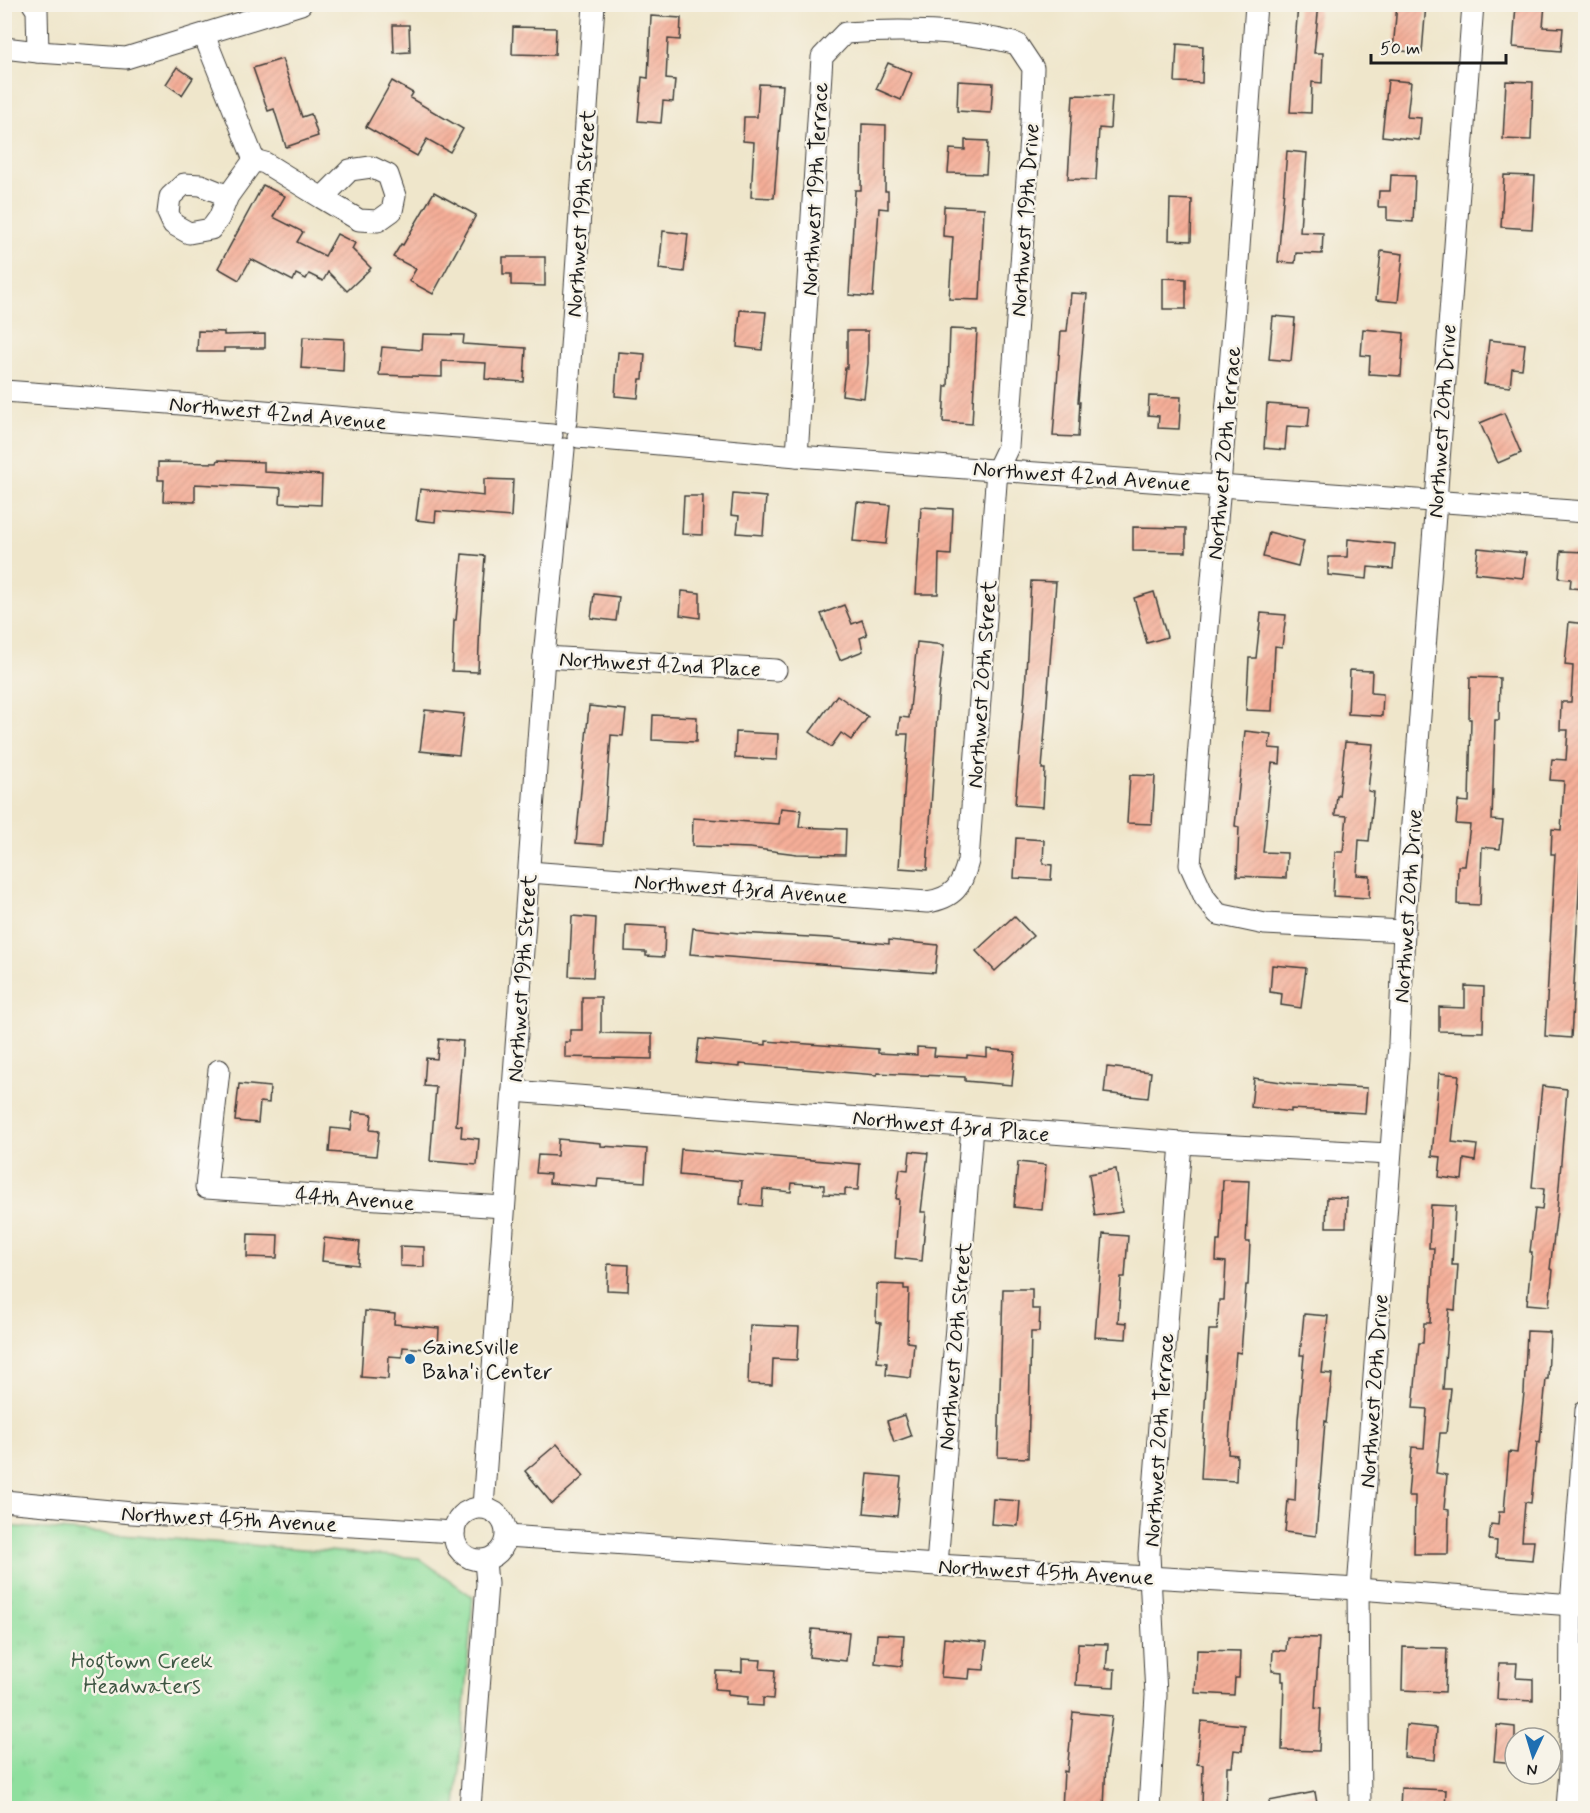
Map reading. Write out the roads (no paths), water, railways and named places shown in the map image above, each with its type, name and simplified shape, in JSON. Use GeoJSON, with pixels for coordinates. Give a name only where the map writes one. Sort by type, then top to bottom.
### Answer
{"type":"FeatureCollection","features":[{"type":"Feature","properties":{"kind":"street"},"geometry":{"type":"LineString","coordinates":[[33,4],[37,10],[38,52]]}},
{"type":"Feature","properties":{"kind":"street"},"geometry":{"type":"LineString","coordinates":[[238,24],[250,4]]}},
{"type":"Feature","properties":{"kind":"street"},"geometry":{"type":"LineString","coordinates":[[4,48],[126,58],[301,4]]}},
{"type":"Feature","properties":{"kind":"street","name":"Northwest 19th Street"},"geometry":{"type":"LineString","coordinates":[[483,1508],[544,657],[565,436],[594,4]]}},
{"type":"Feature","properties":{"kind":"street","name":"Northwest 20th Terrace"},"geometry":{"type":"LineString","coordinates":[[1256,4],[1234,319],[1190,865],[1205,898],[1218,914],[1265,924],[1404,931]]}},
{"type":"Feature","properties":{"kind":"street","name":"Northwest 20th Drive"},"geometry":{"type":"LineString","coordinates":[[1360,1809],[1358,1589],[1399,1044],[1404,931],[1435,500],[1473,4]]}},
{"type":"Feature","properties":{"kind":"street","name":"Northwest 19th Terrace"},"geometry":{"type":"LineString","coordinates":[[797,456],[822,57],[845,33],[880,30],[945,34]]}},
{"type":"Feature","properties":{"kind":"street","name":"Northwest 19th Drive"},"geometry":{"type":"LineString","coordinates":[[945,34],[994,38],[1017,44],[1033,68],[1008,447],[997,470]]}},
{"type":"Feature","properties":{"kind":"street"},"geometry":{"type":"LineString","coordinates":[[204,35],[255,160]]}},
{"type":"Feature","properties":{"kind":"street"},"geometry":{"type":"LineString","coordinates":[[228,196],[255,160]]}},
{"type":"Feature","properties":{"kind":"street"},"geometry":{"type":"LineString","coordinates":[[255,160],[265,162],[322,198]]}},
{"type":"Feature","properties":{"kind":"street","name":"Northwest 42nd Avenue"},"geometry":{"type":"LineString","coordinates":[[4,392],[181,404],[797,456],[1220,484],[1586,512]]}},
{"type":"Feature","properties":{"kind":"street","name":"Northwest 20th Street"},"geometry":{"type":"LineString","coordinates":[[952,894],[963,879],[968,861],[997,470]]}},
{"type":"Feature","properties":{"kind":"street","name":"Northwest 42nd Place"},"geometry":{"type":"LineString","coordinates":[[544,657],[776,670]]}},
{"type":"Feature","properties":{"kind":"street","name":"Northwest 43rd Avenue"},"geometry":{"type":"LineString","coordinates":[[529,872],[927,902],[952,894]]}},
{"type":"Feature","properties":{"kind":"street","name":"44th Avenue"},"geometry":{"type":"LineString","coordinates":[[219,1071],[206,1188],[504,1207]]}},
{"type":"Feature","properties":{"kind":"street","name":"Northwest 43rd Place"},"geometry":{"type":"LineString","coordinates":[[513,1091],[1181,1143],[1390,1154]]}},
{"type":"Feature","properties":{"kind":"street","name":"Northwest 20th Street"},"geometry":{"type":"LineString","coordinates":[[937,1565],[972,1127]]}},
{"type":"Feature","properties":{"kind":"street","name":"Northwest 20th Terrace"},"geometry":{"type":"LineString","coordinates":[[1149,1809],[1156,1695],[1149,1554],[1181,1143]]}},
{"type":"Feature","properties":{"kind":"street"},"geometry":{"type":"LineString","coordinates":[[1567,1809],[1586,1410]]}},
{"type":"Feature","properties":{"kind":"street","name":"Northwest 45th Avenue"},"geometry":{"type":"LineString","coordinates":[[4,1501],[132,1513],[454,1532]]}},
{"type":"Feature","properties":{"kind":"street"},"geometry":{"type":"LineString","coordinates":[[483,1508],[493,1510],[506,1526],[507,1536],[504,1546],[498,1554],[485,1560],[468,1558],[455,1542],[454,1532],[457,1522],[463,1514],[472,1509],[483,1508]]}},
{"type":"Feature","properties":{"kind":"street","name":"Northwest 45th Avenue"},"geometry":{"type":"LineString","coordinates":[[507,1536],[937,1565],[1358,1589],[1578,1606]]}},
{"type":"Feature","properties":{"kind":"street"},"geometry":{"type":"LineString","coordinates":[[470,1809],[487,1584],[485,1560]]}},
{"type":"Feature","properties":{"kind":"place","name":"Gainesville Baha'i Center"},"geometry":{"type":"Point","coordinates":[410,1359]}},
{"type":"Feature","properties":{"kind":"park label","name":"Hogtown Creek Headwaters"},"geometry":{"type":"Point","coordinates":[142,1673]}}]}
